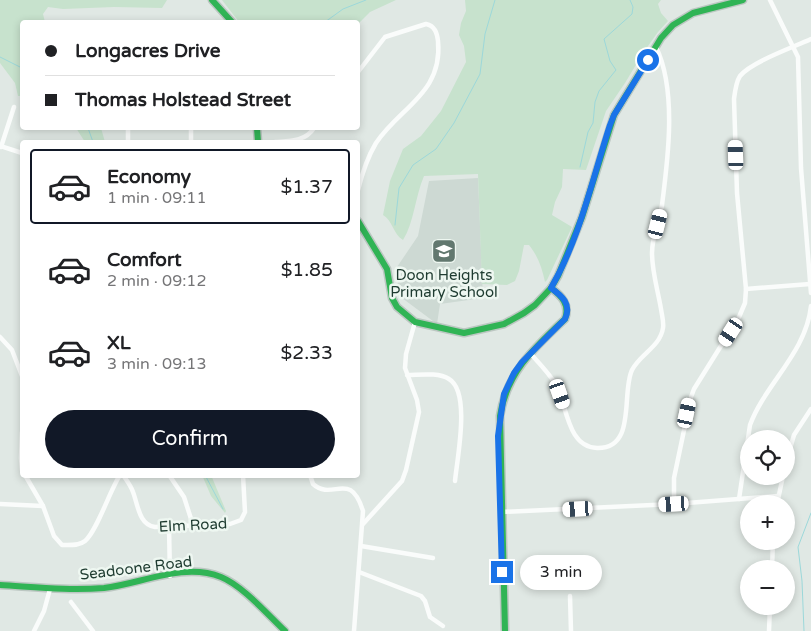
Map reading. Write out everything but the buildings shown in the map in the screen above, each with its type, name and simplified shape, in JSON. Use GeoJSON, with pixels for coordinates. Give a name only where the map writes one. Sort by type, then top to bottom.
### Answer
{"type":"FeatureCollection","features":[{"type":"Feature","properties":{"kind":"street"},"geometry":{"type":"LineString","coordinates":[[212,0],[230,20]]}},
{"type":"Feature","properties":{"kind":"street"},"geometry":{"type":"LineString","coordinates":[[360,225],[387,269],[392,298],[397,307],[415,322],[464,333],[504,324],[524,314],[551,288],[565,262],[576,234],[612,120],[666,32],[682,18],[694,13],[743,0]]}},
{"type":"Feature","properties":{"kind":"street"},"geometry":{"type":"LineString","coordinates":[[770,0],[794,47],[798,62],[801,168],[811,293]]}},
{"type":"Feature","properties":{"kind":"street"},"geometry":{"type":"LineString","coordinates":[[360,69],[384,37],[426,24],[431,25],[435,29],[439,52],[436,71],[427,87],[377,142],[366,162],[360,183]]}},
{"type":"Feature","properties":{"kind":"street"},"geometry":{"type":"LineString","coordinates":[[674,504],[674,478],[691,397],[694,389],[740,317],[745,303],[746,289],[737,193],[735,89],[745,71],[811,39]]}},
{"type":"Feature","properties":{"kind":"street"},"geometry":{"type":"LineString","coordinates":[[530,353],[556,385],[572,429],[582,443],[596,448],[604,447],[618,438],[624,431],[627,386],[632,371],[661,337],[664,325],[652,254],[662,205],[668,147],[669,106],[664,68],[656,47]]}},
{"type":"Feature","properties":{"kind":"street"},"geometry":{"type":"LineString","coordinates":[[14,107],[1,146],[20,152]]}},
{"type":"Feature","properties":{"kind":"street"},"geometry":{"type":"LineString","coordinates":[[288,140],[308,136],[312,130]]}},
{"type":"Feature","properties":{"kind":"street"},"geometry":{"type":"LineString","coordinates":[[746,289],[810,284]]}},
{"type":"Feature","properties":{"kind":"street"},"geometry":{"type":"LineString","coordinates":[[504,631],[498,436],[504,394],[514,373],[530,353],[565,319],[568,313],[566,302],[551,288]]}},
{"type":"Feature","properties":{"kind":"street"},"geometry":{"type":"LineString","coordinates":[[501,512],[738,499],[746,442],[752,420],[790,359],[807,323],[811,306]]}},
{"type":"Feature","properties":{"kind":"street"},"geometry":{"type":"LineString","coordinates":[[363,524],[405,476],[418,412],[418,400],[404,363],[415,322]]}},
{"type":"Feature","properties":{"kind":"street"},"geometry":{"type":"LineString","coordinates":[[0,337],[12,350],[20,371]]}},
{"type":"Feature","properties":{"kind":"street"},"geometry":{"type":"LineString","coordinates":[[407,375],[440,376],[449,379],[458,390],[461,407],[455,481]]}},
{"type":"Feature","properties":{"kind":"street"},"geometry":{"type":"LineString","coordinates":[[795,433],[811,409]]}},
{"type":"Feature","properties":{"kind":"street"},"geometry":{"type":"LineString","coordinates":[[27,478],[43,506],[54,536],[62,545],[80,544],[89,536],[115,483],[119,478]]}},
{"type":"Feature","properties":{"kind":"street","name":"Elm Road"},"geometry":{"type":"LineString","coordinates":[[124,478],[132,488],[145,524],[169,527],[230,524],[241,520],[245,512],[243,478]]}},
{"type":"Feature","properties":{"kind":"street"},"geometry":{"type":"LineString","coordinates":[[171,478],[184,497],[193,525]]}},
{"type":"Feature","properties":{"kind":"street"},"geometry":{"type":"LineString","coordinates":[[311,478],[313,484],[322,490],[350,489],[358,496],[361,504],[364,515],[354,631]]}},
{"type":"Feature","properties":{"kind":"street"},"geometry":{"type":"LineString","coordinates":[[0,504],[43,506]]}},
{"type":"Feature","properties":{"kind":"street"},"geometry":{"type":"LineString","coordinates":[[169,527],[170,576]]}},
{"type":"Feature","properties":{"kind":"street"},"geometry":{"type":"LineString","coordinates":[[361,546],[433,558]]}},
{"type":"Feature","properties":{"kind":"street","name":"Seadoone Road"},"geometry":{"type":"LineString","coordinates":[[0,585],[50,589],[104,588],[195,572],[212,574],[233,584],[285,631]]}},
{"type":"Feature","properties":{"kind":"street"},"geometry":{"type":"LineString","coordinates":[[359,572],[421,596],[425,601],[429,615],[443,626]]}},
{"type":"Feature","properties":{"kind":"street"},"geometry":{"type":"LineString","coordinates":[[34,631],[47,604],[50,589]]}},
{"type":"Feature","properties":{"kind":"street"},"geometry":{"type":"LineString","coordinates":[[570,596],[571,631]]}},
{"type":"Feature","properties":{"kind":"street"},"geometry":{"type":"LineString","coordinates":[[71,602],[93,631]]}},
{"type":"Feature","properties":{"kind":"street"},"geometry":{"type":"LineString","coordinates":[[769,631],[770,615]]}},
{"type":"Feature","properties":{"kind":"shaded area","name":"Doon Heights Primary School"},"geometry":{"type":"Polygon","coordinates":[[[478,178],[483,298],[440,304],[437,324],[398,295],[397,267],[418,236],[429,181],[478,178]]]}},
{"type":"Feature","properties":{"kind":"green space"},"geometry":{"type":"Polygon","coordinates":[[[0,0],[167,0],[162,8],[63,9],[48,7],[43,14],[44,20],[20,20],[20,96],[18,96],[15,83],[0,63],[0,0]]]}},
{"type":"Feature","properties":{"kind":"green space"},"geometry":{"type":"Polygon","coordinates":[[[222,0],[396,0],[370,12],[360,22],[360,20],[237,20],[222,0]]]}},
{"type":"Feature","properties":{"kind":"green space"},"geometry":{"type":"Polygon","coordinates":[[[465,0],[661,0],[658,4],[661,13],[668,21],[643,53],[606,111],[586,170],[563,169],[562,187],[555,202],[552,215],[572,227],[545,282],[535,253],[529,245],[524,245],[515,281],[507,285],[482,284],[478,174],[424,176],[410,226],[403,240],[383,215],[390,181],[403,149],[421,136],[441,111],[466,62],[464,46],[459,35],[466,11],[465,0]]]}},
{"type":"Feature","properties":{"kind":"green space"},"geometry":{"type":"Polygon","coordinates":[[[77,130],[102,130],[104,140],[84,140],[77,130]]]}},
{"type":"Feature","properties":{"kind":"green space"},"geometry":{"type":"Polygon","coordinates":[[[203,478],[212,478],[226,511],[225,513],[211,496],[203,478]]]}},
{"type":"Feature","properties":{"kind":"waterway"},"geometry":{"type":"LineString","coordinates":[[328,20],[343,9],[366,0]]}},
{"type":"Feature","properties":{"kind":"waterway"},"geometry":{"type":"LineString","coordinates":[[395,225],[399,188],[413,165],[436,149],[454,123],[480,74],[485,34],[495,0]]}},
{"type":"Feature","properties":{"kind":"waterway"},"geometry":{"type":"LineString","coordinates":[[580,167],[588,132],[593,123],[595,102],[599,91],[616,70],[610,61],[604,39],[632,14],[633,7],[630,0]]}},
{"type":"Feature","properties":{"kind":"waterway"},"geometry":{"type":"LineString","coordinates":[[0,57],[20,67]]}},
{"type":"Feature","properties":{"kind":"waterway"},"geometry":{"type":"LineString","coordinates":[[89,130],[92,140]]}},
{"type":"Feature","properties":{"kind":"waterway"},"geometry":{"type":"LineString","coordinates":[[207,478],[223,509]]}},
{"type":"Feature","properties":{"kind":"waterway"},"geometry":{"type":"LineString","coordinates":[[804,631],[802,581],[798,547],[811,513]]}},
{"type":"Feature","properties":{"kind":"traffic: fast"},"geometry":{"type":"LineString","coordinates":[[212,0],[230,20]]}},
{"type":"Feature","properties":{"kind":"traffic: fast"},"geometry":{"type":"LineString","coordinates":[[360,224],[387,269],[392,298],[397,307],[415,322],[464,333],[504,324],[524,313],[535,305],[551,288],[558,276],[582,217],[614,115],[661,38],[673,25],[693,13],[743,0]]}},
{"type":"Feature","properties":{"kind":"traffic: fast"},"geometry":{"type":"LineString","coordinates":[[257,130],[258,140]]}},
{"type":"Feature","properties":{"kind":"traffic: fast"},"geometry":{"type":"LineString","coordinates":[[505,631],[500,416],[504,400],[515,374],[533,351],[565,319],[566,305],[559,294],[551,288]]}},
{"type":"Feature","properties":{"kind":"traffic: fast"},"geometry":{"type":"LineString","coordinates":[[0,585],[91,589],[118,586],[162,575],[192,572],[207,573],[221,577],[238,587],[285,631]]}},
{"type":"Feature","properties":{"kind":"place","name":"Doon Heights Primary School"},"geometry":{"type":"Point","coordinates":[444,251]}},
{"type":"Feature","properties":{"kind":"route"},"geometry":{"type":"LineString","coordinates":[[502,572],[498,436],[504,394],[514,373],[522,362],[565,319],[568,313],[566,302],[551,288],[565,262],[576,234],[614,115],[648,60]]}}]}
